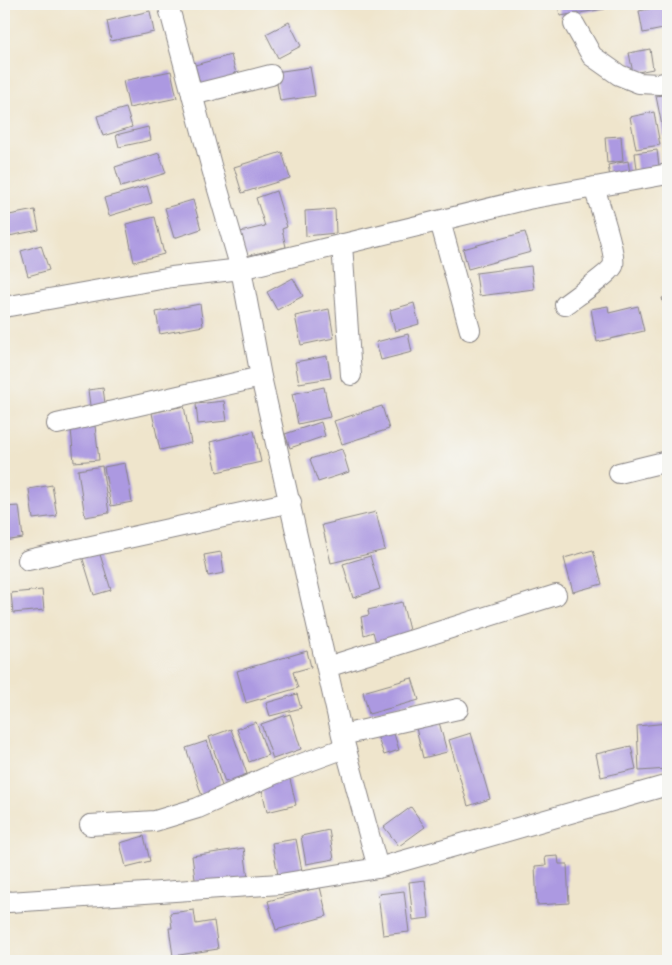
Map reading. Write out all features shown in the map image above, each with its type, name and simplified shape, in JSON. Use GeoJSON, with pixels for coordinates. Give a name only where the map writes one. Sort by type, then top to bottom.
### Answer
{"type":"FeatureCollection","features":[{"type":"Feature","properties":{"kind":"street"},"geometry":{"type":"LineString","coordinates":[[168,4],[241,269],[261,377],[343,742],[378,868]]}},
{"type":"Feature","properties":{"kind":"street"},"geometry":{"type":"LineString","coordinates":[[574,24],[592,56],[619,75],[639,82],[659,84],[668,82]]}},
{"type":"Feature","properties":{"kind":"street"},"geometry":{"type":"LineString","coordinates":[[192,95],[272,75]]}},
{"type":"Feature","properties":{"kind":"street"},"geometry":{"type":"LineString","coordinates":[[4,306],[172,277],[241,269],[528,199],[668,174]]}},
{"type":"Feature","properties":{"kind":"street"},"geometry":{"type":"LineString","coordinates":[[565,306],[603,277],[612,266],[613,257],[605,221],[594,187]]}},
{"type":"Feature","properties":{"kind":"street"},"geometry":{"type":"LineString","coordinates":[[440,220],[470,330]]}},
{"type":"Feature","properties":{"kind":"street"},"geometry":{"type":"LineString","coordinates":[[342,244],[351,375]]}},
{"type":"Feature","properties":{"kind":"street"},"geometry":{"type":"LineString","coordinates":[[57,424],[261,377]]}},
{"type":"Feature","properties":{"kind":"street"},"geometry":{"type":"LineString","coordinates":[[619,473],[668,462]]}},
{"type":"Feature","properties":{"kind":"street"},"geometry":{"type":"LineString","coordinates":[[28,560],[290,502]]}},
{"type":"Feature","properties":{"kind":"street"},"geometry":{"type":"LineString","coordinates":[[327,667],[556,595]]}},
{"type":"Feature","properties":{"kind":"street"},"geometry":{"type":"LineString","coordinates":[[90,825],[155,821],[198,808],[343,742],[458,709]]}},
{"type":"Feature","properties":{"kind":"street"},"geometry":{"type":"LineString","coordinates":[[4,900],[9,902],[280,884],[378,868],[668,785]]}},
{"type":"Feature","properties":{"kind":"building"},"geometry":{"type":"Polygon","coordinates":[[[558,4],[604,4],[605,9],[560,16],[558,4]]]}},
{"type":"Feature","properties":{"kind":"building"},"geometry":{"type":"Polygon","coordinates":[[[668,5],[668,28],[643,33],[639,11],[668,5]]]}},
{"type":"Feature","properties":{"kind":"building"},"geometry":{"type":"Polygon","coordinates":[[[150,11],[154,32],[111,41],[107,21],[150,11]]]}},
{"type":"Feature","properties":{"kind":"building"},"geometry":{"type":"Polygon","coordinates":[[[289,22],[301,46],[278,58],[266,34],[289,22]]]}},
{"type":"Feature","properties":{"kind":"building"},"geometry":{"type":"Polygon","coordinates":[[[650,49],[653,69],[633,73],[629,53],[650,49]]]}},
{"type":"Feature","properties":{"kind":"building"},"geometry":{"type":"Polygon","coordinates":[[[231,55],[237,77],[201,87],[195,65],[231,55]]]}},
{"type":"Feature","properties":{"kind":"building"},"geometry":{"type":"Polygon","coordinates":[[[310,67],[315,96],[280,101],[275,72],[310,67]]]}},
{"type":"Feature","properties":{"kind":"building"},"geometry":{"type":"Polygon","coordinates":[[[171,71],[177,98],[129,108],[123,81],[171,71]]]}},
{"type":"Feature","properties":{"kind":"building"},"geometry":{"type":"Polygon","coordinates":[[[668,94],[668,135],[664,136],[656,96],[668,94]]]}},
{"type":"Feature","properties":{"kind":"building"},"geometry":{"type":"Polygon","coordinates":[[[126,108],[132,127],[103,136],[97,116],[126,108]]]}},
{"type":"Feature","properties":{"kind":"building"},"geometry":{"type":"Polygon","coordinates":[[[654,112],[660,145],[636,149],[630,117],[654,112]]]}},
{"type":"Feature","properties":{"kind":"building"},"geometry":{"type":"Polygon","coordinates":[[[148,127],[151,140],[119,147],[116,135],[148,127]]]}},
{"type":"Feature","properties":{"kind":"building"},"geometry":{"type":"Polygon","coordinates":[[[621,136],[623,161],[607,163],[605,137],[621,136]]]}},
{"type":"Feature","properties":{"kind":"building"},"geometry":{"type":"Polygon","coordinates":[[[657,150],[660,174],[638,177],[635,153],[657,150]]]}},
{"type":"Feature","properties":{"kind":"building"},"geometry":{"type":"Polygon","coordinates":[[[282,152],[290,178],[242,193],[234,167],[282,152]]]}},
{"type":"Feature","properties":{"kind":"building"},"geometry":{"type":"Polygon","coordinates":[[[159,153],[166,173],[121,187],[115,167],[159,153]]]}},
{"type":"Feature","properties":{"kind":"building"},"geometry":{"type":"Polygon","coordinates":[[[628,161],[631,179],[611,183],[608,165],[628,161]]]}},
{"type":"Feature","properties":{"kind":"building"},"geometry":{"type":"Polygon","coordinates":[[[147,186],[152,203],[109,216],[104,198],[147,186]]]}},
{"type":"Feature","properties":{"kind":"building"},"geometry":{"type":"Polygon","coordinates":[[[276,191],[287,227],[282,229],[286,247],[241,257],[236,233],[265,226],[256,198],[276,191]]]}},
{"type":"Feature","properties":{"kind":"building"},"geometry":{"type":"Polygon","coordinates":[[[193,200],[201,229],[174,238],[165,208],[193,200]]]}},
{"type":"Feature","properties":{"kind":"building"},"geometry":{"type":"Polygon","coordinates":[[[335,209],[336,233],[306,236],[305,211],[335,209]]]}},
{"type":"Feature","properties":{"kind":"building"},"geometry":{"type":"Polygon","coordinates":[[[35,210],[39,230],[4,237],[4,216],[35,210]]]}},
{"type":"Feature","properties":{"kind":"building"},"geometry":{"type":"Polygon","coordinates":[[[155,217],[164,254],[134,262],[126,224],[155,217]]]}},
{"type":"Feature","properties":{"kind":"building"},"geometry":{"type":"Polygon","coordinates":[[[525,232],[531,252],[468,269],[463,249],[525,232]]]}},
{"type":"Feature","properties":{"kind":"building"},"geometry":{"type":"Polygon","coordinates":[[[41,245],[49,270],[28,276],[21,251],[41,245]]]}},
{"type":"Feature","properties":{"kind":"building"},"geometry":{"type":"Polygon","coordinates":[[[531,266],[534,289],[479,296],[476,273],[531,266]]]}},
{"type":"Feature","properties":{"kind":"building"},"geometry":{"type":"Polygon","coordinates":[[[293,278],[303,296],[277,310],[267,292],[293,278]]]}},
{"type":"Feature","properties":{"kind":"building"},"geometry":{"type":"Polygon","coordinates":[[[668,297],[668,320],[662,298],[668,297]]]}},
{"type":"Feature","properties":{"kind":"building"},"geometry":{"type":"Polygon","coordinates":[[[414,303],[419,324],[395,331],[390,310],[414,303]]]}},
{"type":"Feature","properties":{"kind":"building"},"geometry":{"type":"Polygon","coordinates":[[[200,304],[203,326],[160,334],[156,312],[200,304]]]}},
{"type":"Feature","properties":{"kind":"building"},"geometry":{"type":"Polygon","coordinates":[[[608,306],[609,313],[638,306],[644,331],[597,342],[591,309],[608,306]]]}},
{"type":"Feature","properties":{"kind":"building"},"geometry":{"type":"Polygon","coordinates":[[[329,309],[334,338],[301,345],[295,316],[329,309]]]}},
{"type":"Feature","properties":{"kind":"building"},"geometry":{"type":"Polygon","coordinates":[[[408,334],[412,352],[381,360],[376,342],[408,334]]]}},
{"type":"Feature","properties":{"kind":"building"},"geometry":{"type":"Polygon","coordinates":[[[327,356],[331,378],[299,383],[295,362],[327,356]]]}},
{"type":"Feature","properties":{"kind":"building"},"geometry":{"type":"Polygon","coordinates":[[[324,387],[330,417],[298,424],[292,394],[324,387]]]}},
{"type":"Feature","properties":{"kind":"building"},"geometry":{"type":"Polygon","coordinates":[[[103,388],[106,411],[91,413],[88,390],[103,388]]]}},
{"type":"Feature","properties":{"kind":"building"},"geometry":{"type":"Polygon","coordinates":[[[224,401],[227,421],[198,424],[196,404],[224,401]]]}},
{"type":"Feature","properties":{"kind":"building"},"geometry":{"type":"Polygon","coordinates":[[[184,406],[191,443],[160,450],[152,413],[184,406]]]}},
{"type":"Feature","properties":{"kind":"building"},"geometry":{"type":"Polygon","coordinates":[[[382,406],[389,429],[342,444],[334,421],[382,406]]]}},
{"type":"Feature","properties":{"kind":"building"},"geometry":{"type":"Polygon","coordinates":[[[321,422],[325,436],[290,448],[285,434],[321,422]]]}},
{"type":"Feature","properties":{"kind":"building"},"geometry":{"type":"Polygon","coordinates":[[[95,426],[99,460],[74,462],[71,429],[95,426]]]}},
{"type":"Feature","properties":{"kind":"building"},"geometry":{"type":"Polygon","coordinates":[[[254,431],[261,462],[217,472],[210,442],[254,431]]]}},
{"type":"Feature","properties":{"kind":"building"},"geometry":{"type":"Polygon","coordinates":[[[342,449],[349,472],[318,482],[310,459],[342,449]]]}},
{"type":"Feature","properties":{"kind":"building"},"geometry":{"type":"Polygon","coordinates":[[[125,463],[132,502],[111,506],[104,467],[125,463]]]}},
{"type":"Feature","properties":{"kind":"building"},"geometry":{"type":"Polygon","coordinates":[[[102,466],[109,513],[85,517],[78,470],[102,466]]]}},
{"type":"Feature","properties":{"kind":"building"},"geometry":{"type":"Polygon","coordinates":[[[52,485],[57,516],[33,519],[29,489],[52,485]]]}},
{"type":"Feature","properties":{"kind":"building"},"geometry":{"type":"Polygon","coordinates":[[[19,506],[23,538],[4,541],[4,507],[19,506]]]}},
{"type":"Feature","properties":{"kind":"building"},"geometry":{"type":"Polygon","coordinates":[[[376,512],[385,550],[331,563],[322,525],[376,512]]]}},
{"type":"Feature","properties":{"kind":"building"},"geometry":{"type":"Polygon","coordinates":[[[593,550],[602,584],[573,592],[564,558],[593,550]]]}},
{"type":"Feature","properties":{"kind":"building"},"geometry":{"type":"Polygon","coordinates":[[[99,551],[111,590],[94,595],[82,556],[99,551]]]}},
{"type":"Feature","properties":{"kind":"building"},"geometry":{"type":"Polygon","coordinates":[[[221,552],[224,573],[208,576],[204,555],[221,552]]]}},
{"type":"Feature","properties":{"kind":"building"},"geometry":{"type":"Polygon","coordinates":[[[370,556],[380,589],[353,598],[343,564],[370,556]]]}},
{"type":"Feature","properties":{"kind":"building"},"geometry":{"type":"Polygon","coordinates":[[[42,590],[44,610],[13,613],[11,593],[42,590]]]}},
{"type":"Feature","properties":{"kind":"building"},"geometry":{"type":"Polygon","coordinates":[[[402,602],[411,638],[377,646],[373,632],[364,635],[361,617],[369,615],[368,610],[402,602]]]}},
{"type":"Feature","properties":{"kind":"building"},"geometry":{"type":"Polygon","coordinates":[[[307,651],[311,667],[293,672],[298,688],[246,703],[237,671],[307,651]]]}},
{"type":"Feature","properties":{"kind":"building"},"geometry":{"type":"Polygon","coordinates":[[[412,678],[419,700],[369,714],[363,692],[412,678]]]}},
{"type":"Feature","properties":{"kind":"building"},"geometry":{"type":"Polygon","coordinates":[[[297,694],[301,708],[270,716],[266,703],[297,694]]]}},
{"type":"Feature","properties":{"kind":"building"},"geometry":{"type":"Polygon","coordinates":[[[290,714],[301,749],[273,759],[261,724],[290,714]]]}},
{"type":"Feature","properties":{"kind":"building"},"geometry":{"type":"Polygon","coordinates":[[[256,722],[268,755],[249,762],[237,729],[256,722]]]}},
{"type":"Feature","properties":{"kind":"building"},"geometry":{"type":"Polygon","coordinates":[[[439,722],[447,752],[423,758],[416,728],[439,722]]]}},
{"type":"Feature","properties":{"kind":"building"},"geometry":{"type":"Polygon","coordinates":[[[668,723],[668,769],[639,771],[637,726],[668,723]]]}},
{"type":"Feature","properties":{"kind":"building"},"geometry":{"type":"Polygon","coordinates":[[[392,727],[399,750],[384,755],[376,733],[392,727]]]}},
{"type":"Feature","properties":{"kind":"building"},"geometry":{"type":"Polygon","coordinates":[[[231,729],[247,774],[225,782],[209,737],[231,729]]]}},
{"type":"Feature","properties":{"kind":"building"},"geometry":{"type":"Polygon","coordinates":[[[471,733],[490,799],[468,806],[449,740],[471,733]]]}},
{"type":"Feature","properties":{"kind":"building"},"geometry":{"type":"Polygon","coordinates":[[[207,741],[223,789],[202,796],[186,748],[207,741]]]}},
{"type":"Feature","properties":{"kind":"building"},"geometry":{"type":"Polygon","coordinates":[[[631,746],[636,769],[601,777],[596,754],[631,746]]]}},
{"type":"Feature","properties":{"kind":"building"},"geometry":{"type":"Polygon","coordinates":[[[290,779],[296,805],[267,812],[261,785],[290,779]]]}},
{"type":"Feature","properties":{"kind":"building"},"geometry":{"type":"Polygon","coordinates":[[[411,807],[425,827],[399,846],[384,827],[411,807]]]}},
{"type":"Feature","properties":{"kind":"building"},"geometry":{"type":"Polygon","coordinates":[[[329,830],[334,859],[306,864],[301,836],[329,830]]]}},
{"type":"Feature","properties":{"kind":"building"},"geometry":{"type":"Polygon","coordinates":[[[144,836],[150,861],[126,867],[120,843],[144,836]]]}},
{"type":"Feature","properties":{"kind":"building"},"geometry":{"type":"Polygon","coordinates":[[[296,839],[302,871],[278,875],[272,843],[296,839]]]}},
{"type":"Feature","properties":{"kind":"building"},"geometry":{"type":"Polygon","coordinates":[[[244,848],[248,878],[196,887],[192,856],[244,848]]]}},
{"type":"Feature","properties":{"kind":"building"},"geometry":{"type":"Polygon","coordinates":[[[558,856],[559,864],[567,864],[569,903],[537,905],[535,866],[546,865],[545,857],[558,856]]]}},
{"type":"Feature","properties":{"kind":"building"},"geometry":{"type":"Polygon","coordinates":[[[425,880],[429,918],[413,920],[409,882],[425,880]]]}},
{"type":"Feature","properties":{"kind":"building"},"geometry":{"type":"Polygon","coordinates":[[[320,887],[327,916],[276,930],[268,901],[320,887]]]}},
{"type":"Feature","properties":{"kind":"building"},"geometry":{"type":"Polygon","coordinates":[[[404,891],[409,932],[383,935],[378,894],[404,891]]]}},
{"type":"Feature","properties":{"kind":"building"},"geometry":{"type":"Polygon","coordinates":[[[194,910],[196,924],[214,921],[218,949],[173,956],[169,928],[172,928],[170,913],[194,910]]]}}]}
